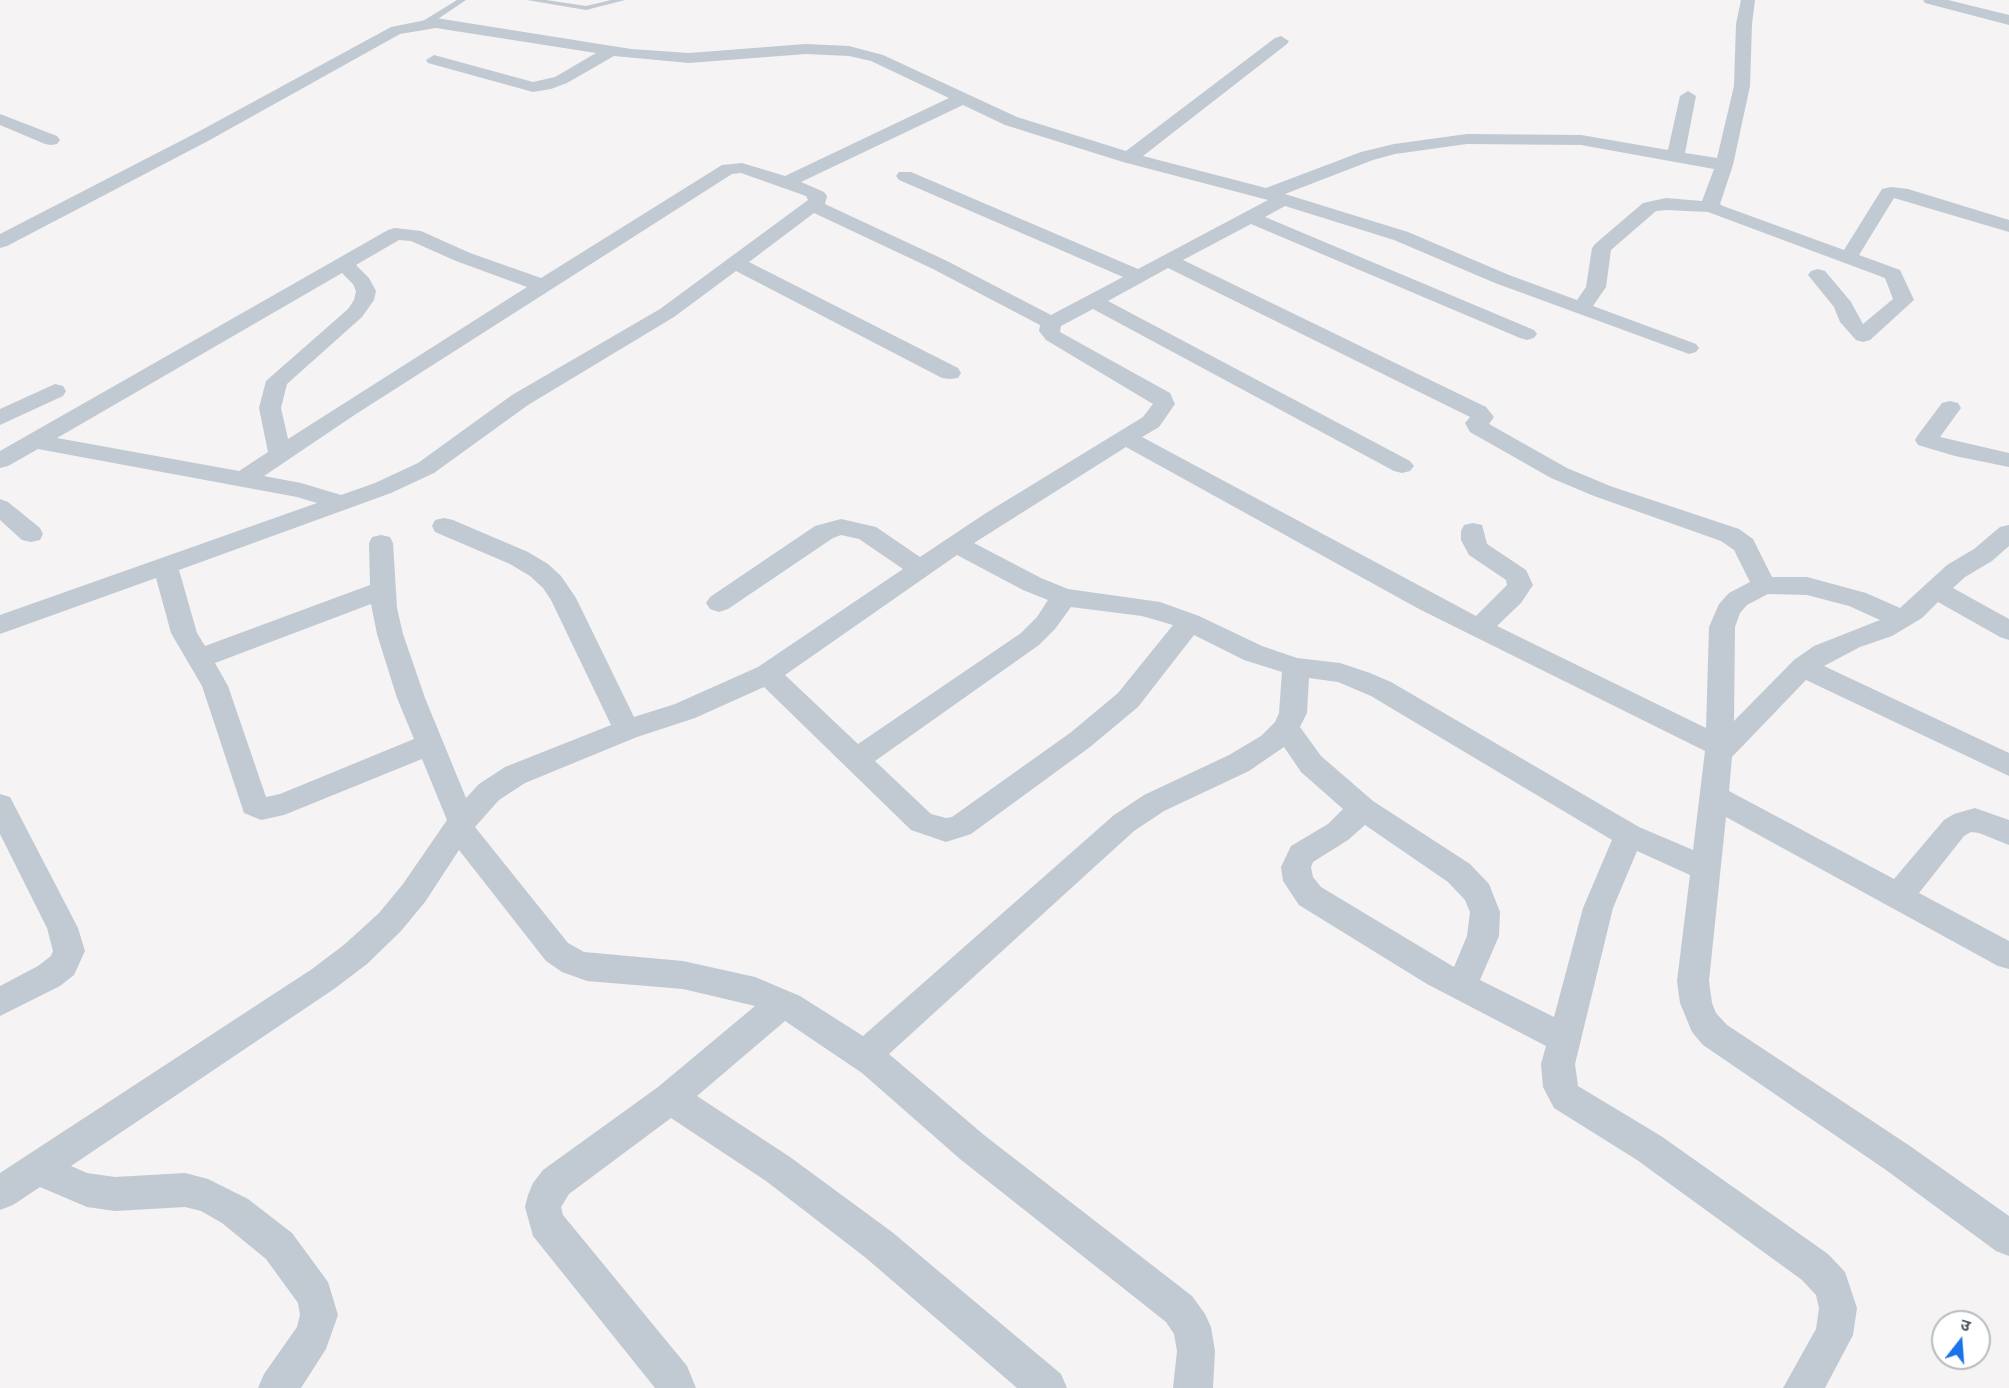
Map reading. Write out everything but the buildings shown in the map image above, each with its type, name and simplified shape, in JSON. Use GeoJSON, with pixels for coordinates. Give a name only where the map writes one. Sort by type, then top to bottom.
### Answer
{"type":"FeatureCollection","features":[{"type":"Feature","properties":{"kind":"street"},"geometry":{"type":"LineString","coordinates":[[1712,207],[1711,201],[1724,165],[1742,86],[1744,24],[1748,0]]}},
{"type":"Feature","properties":{"kind":"street"},"geometry":{"type":"LineString","coordinates":[[1930,0],[2009,20]]}},
{"type":"Feature","properties":{"kind":"street"},"geometry":{"type":"LineString","coordinates":[[0,260],[221,141],[405,38],[415,32],[420,25]]}},
{"type":"Feature","properties":{"kind":"street"},"geometry":{"type":"LineString","coordinates":[[0,243],[202,137],[396,30],[420,25],[610,52],[689,58],[806,49],[849,51],[877,58],[1011,121],[1129,158],[1276,196],[1401,236],[1502,279],[1689,348]]}},
{"type":"Feature","properties":{"kind":"street"},"geometry":{"type":"LineString","coordinates":[[1129,158],[1281,41]]}},
{"type":"Feature","properties":{"kind":"street"},"geometry":{"type":"LineString","coordinates":[[434,60],[533,87],[545,86],[561,80],[610,52]]}},
{"type":"Feature","properties":{"kind":"street"},"geometry":{"type":"LineString","coordinates":[[1676,156],[1688,96]]}},
{"type":"Feature","properties":{"kind":"street"},"geometry":{"type":"LineString","coordinates":[[786,182],[963,98]]}},
{"type":"Feature","properties":{"kind":"street"},"geometry":{"type":"LineString","coordinates":[[0,119],[51,140]]}},
{"type":"Feature","properties":{"kind":"street"},"geometry":{"type":"LineString","coordinates":[[0,1193],[324,980],[356,954],[390,922],[414,892],[460,824],[489,792],[515,774],[627,730],[684,711],[766,674],[955,544],[1151,422],[1161,412],[1164,404],[1162,398],[1053,336],[1049,331],[1051,323],[1250,217],[1276,196],[1367,156],[1394,149],[1467,139],[1581,140],[1724,165]]}},
{"type":"Feature","properties":{"kind":"street"},"geometry":{"type":"LineString","coordinates":[[0,625],[383,488],[426,468],[520,400],[667,313],[813,206],[818,196],[786,182],[742,168],[728,169],[244,479]]}},
{"type":"Feature","properties":{"kind":"street"},"geometry":{"type":"LineString","coordinates":[[905,176],[1138,276]]}},
{"type":"Feature","properties":{"kind":"street"},"geometry":{"type":"LineString","coordinates":[[1848,258],[1888,193],[1892,192],[1902,193],[2009,226]]}},
{"type":"Feature","properties":{"kind":"street"},"geometry":{"type":"LineString","coordinates":[[1582,307],[1596,286],[1602,248],[1650,207],[1666,204],[1712,207],[1893,274],[1904,300],[1876,322],[1863,336],[1850,322],[1844,306],[1818,275]]}},
{"type":"Feature","properties":{"kind":"street"},"geometry":{"type":"LineString","coordinates":[[813,206],[940,265],[1051,323]]}},
{"type":"Feature","properties":{"kind":"street"},"geometry":{"type":"LineString","coordinates":[[1250,217],[1527,334]]}},
{"type":"Feature","properties":{"kind":"street"},"geometry":{"type":"LineString","coordinates":[[0,461],[395,234],[408,233],[463,257],[543,286]]}},
{"type":"Feature","properties":{"kind":"street"},"geometry":{"type":"LineString","coordinates":[[1167,260],[1478,412],[1483,417],[1476,423],[1478,427],[1567,477],[1730,535],[1744,545],[1764,585]]}},
{"type":"Feature","properties":{"kind":"street"},"geometry":{"type":"LineString","coordinates":[[280,455],[270,408],[278,381],[355,313],[364,300],[366,291],[362,282],[343,263]]}},
{"type":"Feature","properties":{"kind":"street"},"geometry":{"type":"LineString","coordinates":[[736,263],[950,373]]}},
{"type":"Feature","properties":{"kind":"street"},"geometry":{"type":"LineString","coordinates":[[1092,300],[1402,466]]}},
{"type":"Feature","properties":{"kind":"street"},"geometry":{"type":"LineString","coordinates":[[0,418],[55,391]]}},
{"type":"Feature","properties":{"kind":"street"},"geometry":{"type":"LineString","coordinates":[[1950,408],[1926,440],[1955,449],[2009,460]]}},
{"type":"Feature","properties":{"kind":"street"},"geometry":{"type":"LineString","coordinates":[[1125,437],[1428,603],[1719,750]]}},
{"type":"Feature","properties":{"kind":"street"},"geometry":{"type":"LineString","coordinates":[[34,441],[301,490],[341,503]]}},
{"type":"Feature","properties":{"kind":"street"},"geometry":{"type":"LineString","coordinates":[[0,507],[31,534]]}},
{"type":"Feature","properties":{"kind":"street"},"geometry":{"type":"LineString","coordinates":[[444,526],[519,558],[539,570],[552,582],[563,598],[627,730]]}},
{"type":"Feature","properties":{"kind":"street"},"geometry":{"type":"LineString","coordinates":[[718,603],[824,532],[841,526],[867,533],[919,568]]}},
{"type":"Feature","properties":{"kind":"street"},"geometry":{"type":"LineString","coordinates":[[1473,531],[1473,540],[1478,549],[1517,576],[1520,585],[1512,597],[1478,628]]}},
{"type":"Feature","properties":{"kind":"street"},"geometry":{"type":"LineString","coordinates":[[1719,750],[1803,667],[1823,652],[1883,630],[1913,612],[1956,571],[1983,555],[2009,533]]}},
{"type":"Feature","properties":{"kind":"street"},"geometry":{"type":"LineString","coordinates":[[381,543],[384,608],[399,665],[460,824],[557,952],[587,967],[650,971],[718,981],[782,1002],[828,1029],[864,1056],[972,1147],[1151,1285],[1179,1310],[1192,1327],[1196,1351],[1193,1388]]}},
{"type":"Feature","properties":{"kind":"street"},"geometry":{"type":"LineString","coordinates":[[955,544],[1032,584],[1064,597],[1142,607],[1190,622],[1253,653],[1296,666],[1340,673],[1381,689],[1629,835],[1706,869]]}},
{"type":"Feature","properties":{"kind":"street"},"geometry":{"type":"LineString","coordinates":[[165,565],[184,633],[200,658],[224,711],[254,805],[261,809],[284,804],[431,744]]}},
{"type":"Feature","properties":{"kind":"street"},"geometry":{"type":"LineString","coordinates":[[1901,619],[1857,599],[1830,590],[1807,586],[1764,585],[1738,599],[1728,610],[1722,627],[1719,750],[1693,981],[1696,1003],[1704,1022],[1715,1035],[1898,1158],[2009,1238]]}},
{"type":"Feature","properties":{"kind":"street"},"geometry":{"type":"LineString","coordinates":[[200,658],[383,590]]}},
{"type":"Feature","properties":{"kind":"street"},"geometry":{"type":"LineString","coordinates":[[1936,590],[2009,631]]}},
{"type":"Feature","properties":{"kind":"street"},"geometry":{"type":"LineString","coordinates":[[856,760],[1030,639],[1046,623],[1064,597]]}},
{"type":"Feature","properties":{"kind":"street"},"geometry":{"type":"LineString","coordinates":[[766,674],[921,822],[946,830],[961,826],[1080,740],[1128,700],[1190,622]]}},
{"type":"Feature","properties":{"kind":"street"},"geometry":{"type":"LineString","coordinates":[[864,1056],[1124,823],[1154,803],[1239,763],[1270,743],[1286,728],[1293,713],[1296,666]]}},
{"type":"Feature","properties":{"kind":"street"},"geometry":{"type":"LineString","coordinates":[[1803,667],[2009,765]]}},
{"type":"Feature","properties":{"kind":"street"},"geometry":{"type":"LineString","coordinates":[[1286,728],[1311,764],[1328,782],[1363,809],[1460,873],[1478,892],[1485,912],[1483,936],[1462,986]]}},
{"type":"Feature","properties":{"kind":"street"},"geometry":{"type":"LineString","coordinates":[[1714,797],[2009,956]]}},
{"type":"Feature","properties":{"kind":"street"},"geometry":{"type":"LineString","coordinates":[[0,805],[62,928],[69,951],[63,965],[49,976],[0,1002]]}},
{"type":"Feature","properties":{"kind":"street"},"geometry":{"type":"LineString","coordinates":[[1363,809],[1338,832],[1302,854],[1296,867],[1298,881],[1310,896],[1330,910],[1462,986],[1564,1039]]}},
{"type":"Feature","properties":{"kind":"street"},"geometry":{"type":"LineString","coordinates":[[1898,896],[1954,828],[1964,822],[1975,820],[2009,833]]}},
{"type":"Feature","properties":{"kind":"street"},"geometry":{"type":"LineString","coordinates":[[1629,835],[1598,908],[1564,1039],[1558,1070],[1560,1087],[1566,1097],[1658,1154],[1815,1267],[1832,1285],[1838,1308],[1834,1335],[1803,1388]]}},
{"type":"Feature","properties":{"kind":"street"},"geometry":{"type":"LineString","coordinates":[[676,1388],[673,1380],[656,1357],[546,1223],[543,1207],[546,1195],[556,1182],[670,1098],[782,1002]]}},
{"type":"Feature","properties":{"kind":"street"},"geometry":{"type":"LineString","coordinates":[[670,1098],[778,1169],[879,1245],[1047,1388]]}},
{"type":"Feature","properties":{"kind":"street"},"geometry":{"type":"LineString","coordinates":[[39,1167],[64,1182],[87,1190],[115,1194],[185,1190],[208,1196],[235,1211],[279,1246],[315,1295],[319,1315],[313,1336],[279,1388]]}},
{"type":"Feature","properties":{"kind":"lane"},"geometry":{"type":"LineString","coordinates":[[420,25],[462,0]]}},
{"type":"Feature","properties":{"kind":"lane"},"geometry":{"type":"LineString","coordinates":[[531,0],[586,8],[621,0]]}}]}
